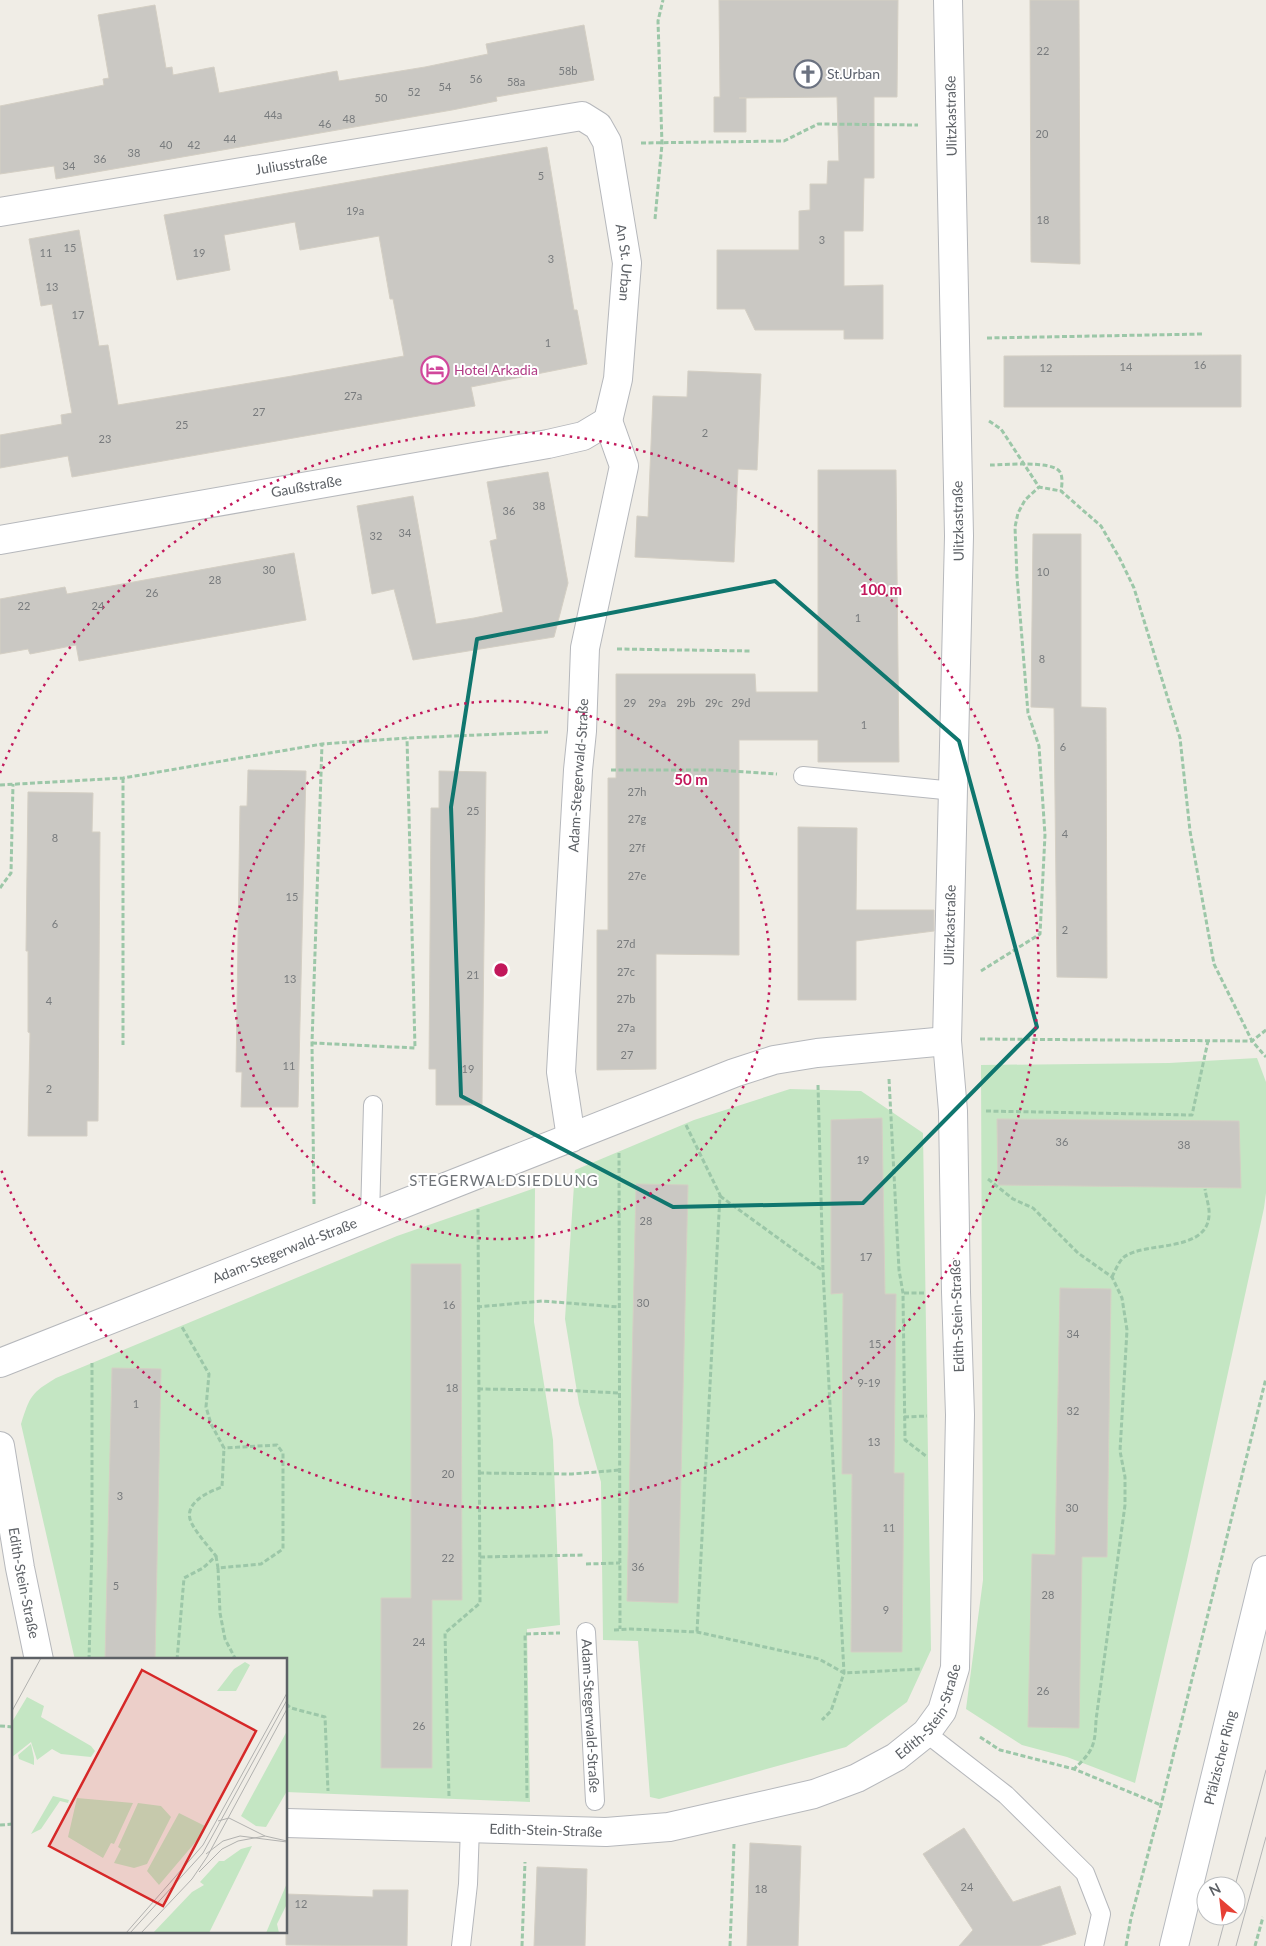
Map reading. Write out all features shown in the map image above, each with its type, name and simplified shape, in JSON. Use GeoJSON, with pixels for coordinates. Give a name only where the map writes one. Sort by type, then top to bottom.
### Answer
{"type":"FeatureCollection","features":[{"type":"Feature","properties":{"kind":"street","name":"Ulitzkastraße"},"geometry":{"type":"LineString","coordinates":[[947,1041],[959,536],[948,0]]}},
{"type":"Feature","properties":{"kind":"street","name":"Juliusstraße"},"geometry":{"type":"LineString","coordinates":[[0,212],[582,116]]}},
{"type":"Feature","properties":{"kind":"street","name":"An St. Urban"},"geometry":{"type":"LineString","coordinates":[[582,116],[598,126],[607,142],[627,263],[618,379],[608,421]]}},
{"type":"Feature","properties":{"kind":"street","name":"Gaußstraße"},"geometry":{"type":"LineString","coordinates":[[0,540],[548,444],[583,436],[608,421]]}},
{"type":"Feature","properties":{"kind":"street","name":"Adam-Stegerwald-Straße"},"geometry":{"type":"LineString","coordinates":[[571,1138],[561,1072],[578,770],[582,731],[584,648],[624,466],[608,421]]}},
{"type":"Feature","properties":{"kind":"street","name":"Adam-Stegerwald-Straße"},"geometry":{"type":"LineString","coordinates":[[0,1363],[734,1073],[774,1060],[947,1041]]}},
{"type":"Feature","properties":{"kind":"street","name":"Edith-Stein-Straße"},"geometry":{"type":"LineString","coordinates":[[288,1823],[606,1832],[669,1827],[814,1794],[857,1778],[896,1757],[926,1733],[942,1711],[955,1668],[960,1415],[953,1111],[947,1041]]}},
{"type":"Feature","properties":{"kind":"street","name":"Edith-Stein-Straße"},"geometry":{"type":"LineString","coordinates":[[0,1446],[20,1568],[39,1658]]}},
{"type":"Feature","properties":{"kind":"street","name":"Pfälzischer Ring"},"geometry":{"type":"LineString","coordinates":[[1174,1946],[1266,1570]]}},
{"type":"Feature","properties":{"kind":"lane"},"geometry":{"type":"LineString","coordinates":[[803,776],[954,791]]}},
{"type":"Feature","properties":{"kind":"lane"},"geometry":{"type":"LineString","coordinates":[[370,1218],[373,1105]]}},
{"type":"Feature","properties":{"kind":"lane","name":"Adam-Stegerwald-Straße"},"geometry":{"type":"LineString","coordinates":[[586,1632],[594,1801]]}},
{"type":"Feature","properties":{"kind":"lane"},"geometry":{"type":"LineString","coordinates":[[926,1733],[1006,1795],[1085,1873],[1101,1914],[1094,1946]]}},
{"type":"Feature","properties":{"kind":"lane"},"geometry":{"type":"LineString","coordinates":[[460,1827],[468,1884],[461,1946]]}},
{"type":"Feature","properties":{"kind":"path"},"geometry":{"type":"LineString","coordinates":[[662,144],[658,21],[663,0]]}},
{"type":"Feature","properties":{"kind":"path"},"geometry":{"type":"LineString","coordinates":[[649,143],[784,141],[818,124],[907,125]]}},
{"type":"Feature","properties":{"kind":"path"},"geometry":{"type":"LineString","coordinates":[[954,339],[1203,334]]}},
{"type":"Feature","properties":{"kind":"path"},"geometry":{"type":"LineString","coordinates":[[955,395],[1000,429],[1039,487],[1061,491],[1101,526],[1120,558],[1134,588],[1180,738],[1190,831],[1214,964],[1252,1041],[1266,1057]]}},
{"type":"Feature","properties":{"kind":"path"},"geometry":{"type":"LineString","coordinates":[[957,465],[1024,466],[1043,464],[1053,466],[1060,472],[1061,491]]}},
{"type":"Feature","properties":{"kind":"path"},"geometry":{"type":"LineString","coordinates":[[981,980],[981,970],[1040,934],[1045,835],[1039,746],[1028,713],[1015,527],[1018,513],[1025,500],[1039,487]]}},
{"type":"Feature","properties":{"kind":"path"},"geometry":{"type":"LineString","coordinates":[[584,648],[751,651]]}},
{"type":"Feature","properties":{"kind":"path"},"geometry":{"type":"LineString","coordinates":[[0,785],[123,778],[322,744],[407,738],[582,731]]}},
{"type":"Feature","properties":{"kind":"path"},"geometry":{"type":"LineString","coordinates":[[312,1043],[415,1048],[407,738]]}},
{"type":"Feature","properties":{"kind":"path"},"geometry":{"type":"LineString","coordinates":[[315,1238],[312,1043],[322,744]]}},
{"type":"Feature","properties":{"kind":"path"},"geometry":{"type":"LineString","coordinates":[[578,770],[716,770],[803,776]]}},
{"type":"Feature","properties":{"kind":"path"},"geometry":{"type":"LineString","coordinates":[[123,778],[124,1045]]}},
{"type":"Feature","properties":{"kind":"path"},"geometry":{"type":"LineString","coordinates":[[0,888],[11,873],[14,784]]}},
{"type":"Feature","properties":{"kind":"path"},"geometry":{"type":"LineString","coordinates":[[947,1041],[982,1039],[1252,1041],[1266,1030]]}},
{"type":"Feature","properties":{"kind":"path"},"geometry":{"type":"LineString","coordinates":[[953,1111],[1192,1115],[1208,1041]]}},
{"type":"Feature","properties":{"kind":"path"},"geometry":{"type":"LineString","coordinates":[[887,1048],[899,1270],[904,1293],[905,1440],[958,1481]]}},
{"type":"Feature","properties":{"kind":"path"},"geometry":{"type":"LineString","coordinates":[[817,1054],[823,1271],[844,1672],[831,1711],[822,1720]]}},
{"type":"Feature","properties":{"kind":"path"},"geometry":{"type":"LineString","coordinates":[[673,1097],[720,1195],[823,1271]]}},
{"type":"Feature","properties":{"kind":"path"},"geometry":{"type":"LineString","coordinates":[[612,1121],[619,1143],[620,1630]]}},
{"type":"Feature","properties":{"kind":"path"},"geometry":{"type":"LineString","coordinates":[[954,1145],[991,1183],[1014,1199],[1033,1208],[1078,1252],[1112,1277],[1122,1298],[1126,1330],[1120,1451],[1124,1477],[1125,1505],[1096,1720],[1095,1741],[1088,1756],[1074,1770]]}},
{"type":"Feature","properties":{"kind":"path"},"geometry":{"type":"LineString","coordinates":[[460,1827],[445,1633],[480,1602],[477,1307],[478,1175]]}},
{"type":"Feature","properties":{"kind":"path"},"geometry":{"type":"LineString","coordinates":[[1112,1277],[1122,1258],[1136,1251],[1159,1248],[1194,1239],[1203,1230],[1209,1217],[1205,1189]]}},
{"type":"Feature","properties":{"kind":"path"},"geometry":{"type":"LineString","coordinates":[[697,1632],[720,1195]]}},
{"type":"Feature","properties":{"kind":"path"},"geometry":{"type":"LineString","coordinates":[[164,1297],[209,1374],[206,1407],[211,1424],[224,1448],[222,1487],[208,1492],[196,1500],[191,1510],[191,1523],[216,1556],[220,1613],[225,1639],[235,1658]]}},
{"type":"Feature","properties":{"kind":"path"},"geometry":{"type":"LineString","coordinates":[[477,1307],[542,1301],[619,1306]]}},
{"type":"Feature","properties":{"kind":"path"},"geometry":{"type":"LineString","coordinates":[[89,1658],[92,1534],[92,1327]]}},
{"type":"Feature","properties":{"kind":"path"},"geometry":{"type":"LineString","coordinates":[[1126,1946],[1131,1918],[1265,1393],[1266,1378]]}},
{"type":"Feature","properties":{"kind":"path"},"geometry":{"type":"LineString","coordinates":[[478,1389],[620,1393]]}},
{"type":"Feature","properties":{"kind":"path"},"geometry":{"type":"LineString","coordinates":[[218,1568],[261,1564],[283,1549],[284,1452],[277,1445],[224,1448]]}},
{"type":"Feature","properties":{"kind":"path"},"geometry":{"type":"LineString","coordinates":[[478,1473],[572,1474],[620,1470]]}},
{"type":"Feature","properties":{"kind":"path"},"geometry":{"type":"LineString","coordinates":[[480,1557],[585,1554]]}},
{"type":"Feature","properties":{"kind":"path"},"geometry":{"type":"LineString","coordinates":[[177,1658],[184,1578],[203,1568],[216,1556]]}},
{"type":"Feature","properties":{"kind":"path"},"geometry":{"type":"LineString","coordinates":[[586,1564],[620,1563]]}},
{"type":"Feature","properties":{"kind":"path"},"geometry":{"type":"LineString","coordinates":[[522,1946],[527,1829],[525,1634],[620,1630],[697,1632],[819,1659],[844,1672],[955,1668]]}},
{"type":"Feature","properties":{"kind":"path"},"geometry":{"type":"LineString","coordinates":[[288,1706],[325,1717],[329,1824]]}},
{"type":"Feature","properties":{"kind":"path"},"geometry":{"type":"LineString","coordinates":[[942,1711],[1000,1750],[1074,1770],[1161,1805]]}},
{"type":"Feature","properties":{"kind":"path"},"geometry":{"type":"LineString","coordinates":[[730,1946],[735,1812]]}},
{"type":"Feature","properties":{"kind":"path"},"geometry":{"type":"LineString","coordinates":[[1255,1946],[1262,1917]]}},
{"type":"Feature","properties":{"kind":"highlighted area"},"geometry":{"type":"Polygon","coordinates":[[[775,581],[959,741],[1037,1027],[863,1203],[673,1207],[461,1096],[451,807],[477,639],[775,581]]]}},
{"type":"Feature","properties":{"kind":"green space"},"geometry":{"type":"Polygon","coordinates":[[[1257,1058],[1266,1082],[1266,1193],[1264,1208],[1187,1560],[1135,1783],[1067,1757],[1022,1745],[966,1709],[983,1580],[981,1065],[1169,1063],[1257,1058]]]}},
{"type":"Feature","properties":{"kind":"green space"},"geometry":{"type":"Polygon","coordinates":[[[790,1089],[861,1091],[923,1133],[931,1650],[907,1702],[846,1747],[659,1799],[650,1797],[638,1641],[603,1640],[601,1482],[579,1404],[565,1319],[575,1170],[694,1120],[790,1089]]]}},
{"type":"Feature","properties":{"kind":"green space"},"geometry":{"type":"Polygon","coordinates":[[[535,1188],[534,1322],[553,1440],[560,1625],[527,1629],[530,1802],[288,1792],[288,1658],[75,1658],[21,1424],[32,1396],[56,1378],[397,1236],[535,1188]]]}},
{"type":"Feature","properties":{"kind":"building"},"geometry":{"type":"Polygon","coordinates":[[[719,0],[898,0],[897,97],[874,97],[874,178],[864,178],[863,231],[844,231],[844,286],[883,285],[883,339],[844,339],[844,330],[755,330],[745,309],[717,309],[717,250],[799,250],[799,211],[810,210],[810,184],[827,184],[828,161],[839,161],[837,97],[739,98],[746,98],[746,132],[714,132],[714,97],[720,97],[719,0]]]}},
{"type":"Feature","properties":{"kind":"building"},"geometry":{"type":"Polygon","coordinates":[[[1030,0],[1079,0],[1080,264],[1031,262],[1030,0]]]}},
{"type":"Feature","properties":{"kind":"building"},"geometry":{"type":"Polygon","coordinates":[[[155,5],[166,68],[172,67],[173,75],[214,67],[219,93],[337,71],[339,81],[425,67],[488,54],[486,44],[584,25],[594,80],[496,97],[497,101],[452,110],[56,179],[54,166],[0,174],[0,106],[104,85],[103,79],[109,78],[98,15],[155,5]]]}},
{"type":"Feature","properties":{"kind":"building"},"geometry":{"type":"Polygon","coordinates":[[[547,147],[574,310],[577,310],[587,364],[471,387],[475,406],[72,477],[68,456],[0,468],[0,435],[62,424],[61,415],[72,413],[52,304],[41,306],[29,239],[79,230],[99,346],[108,345],[118,405],[292,376],[404,356],[393,299],[390,299],[379,236],[300,250],[295,222],[224,235],[230,270],[177,280],[164,215],[547,147]]]}},
{"type":"Feature","properties":{"kind":"building"},"geometry":{"type":"Polygon","coordinates":[[[1241,355],[1241,407],[1004,407],[1004,356],[1241,355]]]}},
{"type":"Feature","properties":{"kind":"building"},"geometry":{"type":"Polygon","coordinates":[[[688,371],[761,374],[757,470],[738,469],[734,562],[635,557],[637,516],[648,517],[653,396],[687,397],[688,371]]]}},
{"type":"Feature","properties":{"kind":"building"},"geometry":{"type":"Polygon","coordinates":[[[818,470],[896,470],[899,762],[818,762],[818,740],[739,740],[739,955],[656,954],[656,1069],[597,1070],[597,930],[608,930],[608,778],[616,778],[616,674],[755,674],[756,692],[818,692],[818,470]]]}},
{"type":"Feature","properties":{"kind":"building"},"geometry":{"type":"Polygon","coordinates":[[[548,472],[568,583],[554,637],[413,660],[394,589],[372,594],[357,506],[413,496],[436,624],[474,618],[503,612],[490,541],[497,539],[487,482],[548,472]]]}},
{"type":"Feature","properties":{"kind":"building"},"geometry":{"type":"Polygon","coordinates":[[[1033,534],[1081,534],[1081,707],[1106,708],[1107,978],[1057,977],[1054,708],[1031,707],[1033,534]]]}},
{"type":"Feature","properties":{"kind":"building"},"geometry":{"type":"Polygon","coordinates":[[[294,553],[306,620],[79,661],[76,645],[30,654],[28,649],[0,654],[0,599],[65,587],[67,594],[294,553]]]}},
{"type":"Feature","properties":{"kind":"building"},"geometry":{"type":"Polygon","coordinates":[[[248,770],[306,771],[298,1107],[241,1107],[242,1072],[236,1072],[240,806],[247,806],[248,770]]]}},
{"type":"Feature","properties":{"kind":"building"},"geometry":{"type":"Polygon","coordinates":[[[439,771],[486,772],[482,1105],[436,1105],[436,1069],[429,1069],[431,808],[439,808],[439,771]]]}},
{"type":"Feature","properties":{"kind":"building"},"geometry":{"type":"Polygon","coordinates":[[[28,792],[93,793],[92,832],[100,832],[98,1121],[87,1121],[87,1136],[28,1136],[30,1033],[28,1032],[28,951],[26,951],[28,792]]]}},
{"type":"Feature","properties":{"kind":"building"},"geometry":{"type":"Polygon","coordinates":[[[798,827],[857,828],[856,910],[934,910],[934,931],[856,941],[856,1000],[798,1000],[798,827]]]}},
{"type":"Feature","properties":{"kind":"building"},"geometry":{"type":"Polygon","coordinates":[[[882,1118],[885,1294],[896,1294],[894,1473],[904,1473],[902,1652],[851,1652],[852,1474],[842,1474],[843,1293],[831,1294],[831,1120],[882,1118]]]}},
{"type":"Feature","properties":{"kind":"building"},"geometry":{"type":"Polygon","coordinates":[[[997,1119],[1239,1121],[1241,1188],[998,1185],[997,1119]]]}},
{"type":"Feature","properties":{"kind":"building"},"geometry":{"type":"Polygon","coordinates":[[[636,1184],[688,1185],[678,1603],[627,1601],[636,1184]]]}},
{"type":"Feature","properties":{"kind":"building"},"geometry":{"type":"Polygon","coordinates":[[[411,1264],[461,1264],[462,1600],[432,1600],[432,1768],[381,1768],[381,1598],[411,1598],[411,1264]]]}},
{"type":"Feature","properties":{"kind":"building"},"geometry":{"type":"Polygon","coordinates":[[[1060,1288],[1111,1289],[1107,1557],[1082,1557],[1079,1728],[1028,1727],[1032,1554],[1055,1555],[1060,1288]]]}},
{"type":"Feature","properties":{"kind":"building"},"geometry":{"type":"Polygon","coordinates":[[[112,1368],[161,1369],[155,1658],[105,1658],[112,1368]]]}},
{"type":"Feature","properties":{"kind":"building"},"geometry":{"type":"Polygon","coordinates":[[[964,1828],[1013,1902],[1060,1886],[1076,1934],[1039,1946],[959,1946],[973,1930],[923,1854],[964,1828]]]}},
{"type":"Feature","properties":{"kind":"building"},"geometry":{"type":"Polygon","coordinates":[[[750,1843],[801,1846],[798,1946],[747,1946],[750,1843]]]}},
{"type":"Feature","properties":{"kind":"building"},"geometry":{"type":"Polygon","coordinates":[[[537,1867],[587,1869],[585,1946],[534,1946],[537,1867]]]}},
{"type":"Feature","properties":{"kind":"building"},"geometry":{"type":"Polygon","coordinates":[[[373,1890],[408,1890],[407,1946],[286,1945],[286,1934],[288,1934],[288,1894],[373,1897],[373,1890]]]}},
{"type":"Feature","properties":{"kind":"tram line"},"geometry":{"type":"LineString","coordinates":[[1238,1876],[1266,1770]]}},
{"type":"Feature","properties":{"kind":"tram line"},"geometry":{"type":"LineString","coordinates":[[1236,1946],[1266,1837]]}},
{"type":"Feature","properties":{"kind":"tram line"},"geometry":{"type":"LineString","coordinates":[[1218,1946],[1223,1926]]}},
{"type":"Feature","properties":{"kind":"place","name":"St.Urban"},"geometry":{"type":"Point","coordinates":[808,74]}},
{"type":"Feature","properties":{"kind":"place","name":"Hotel Arkadia"},"geometry":{"type":"Point","coordinates":[435,370]}},
{"type":"Feature","properties":{"kind":"district","name":"STEGERWALDSIEDLUNG"},"geometry":{"type":"Point","coordinates":[504,1181]}}]}
